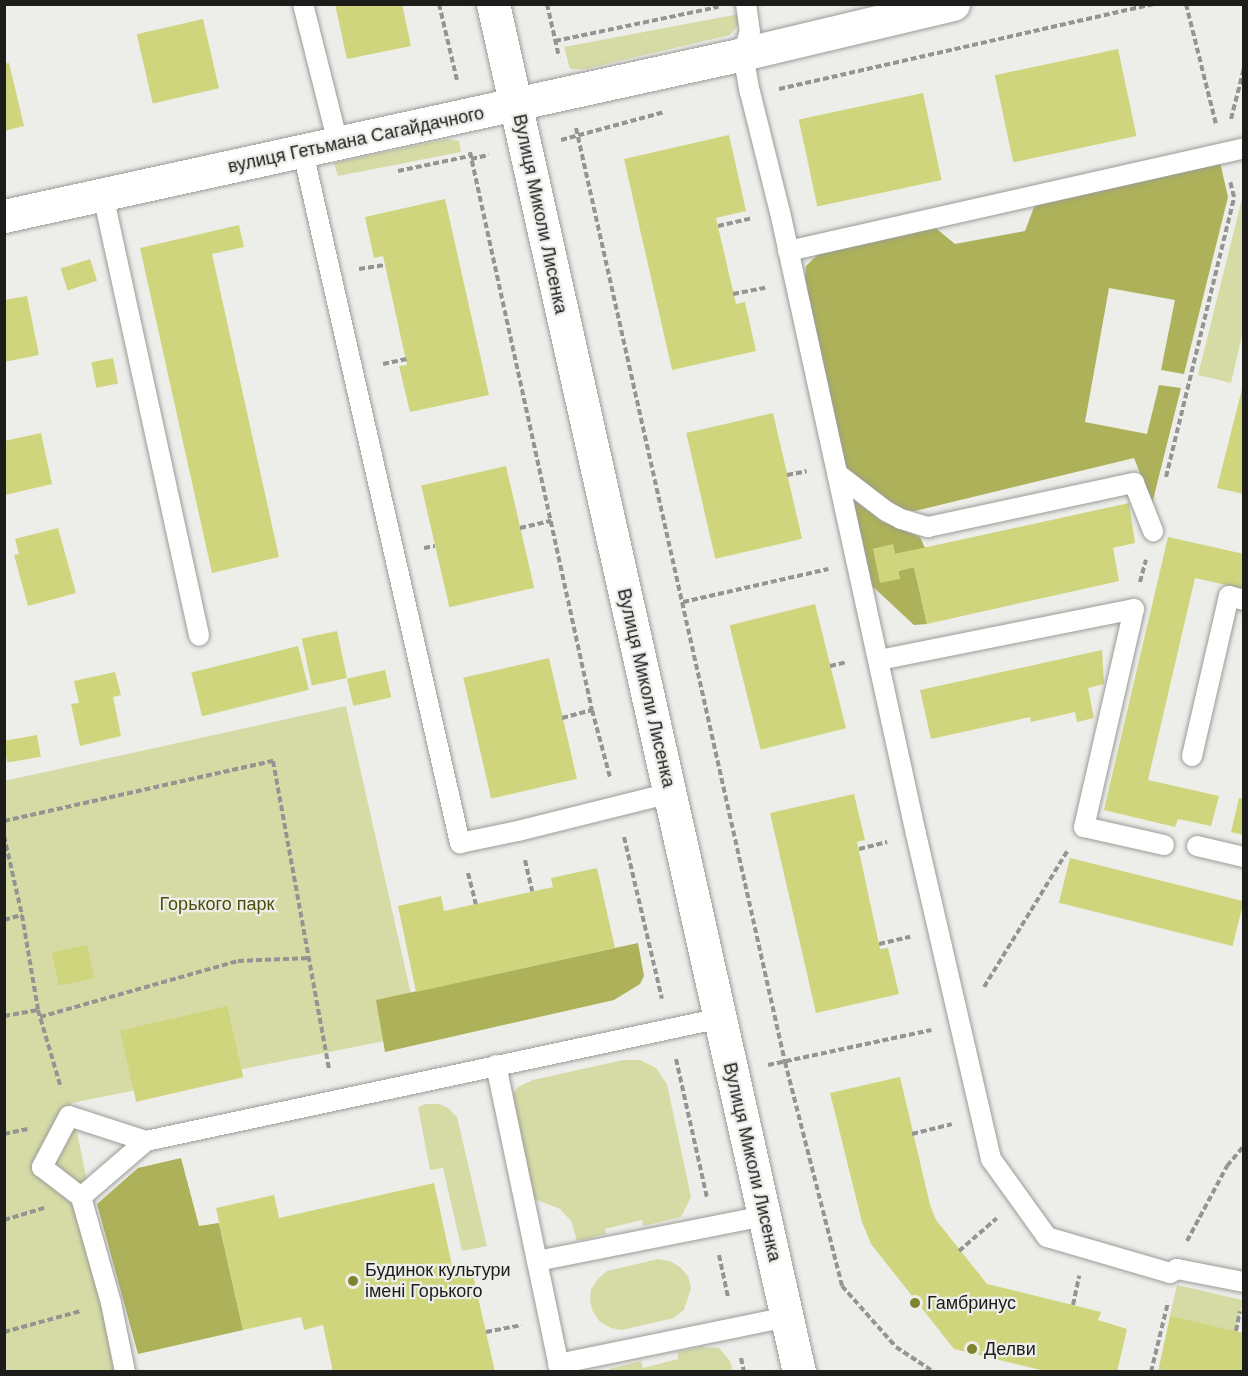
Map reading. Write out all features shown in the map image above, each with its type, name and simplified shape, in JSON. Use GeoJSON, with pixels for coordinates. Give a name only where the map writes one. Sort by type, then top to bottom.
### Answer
{"type":"FeatureCollection","features":[{"type":"Feature","properties":{"kind":"street","name":"Вулиця Миколи Лисенка"},"geometry":{"type":"LineString","coordinates":[[494,4],[799,1371]]}},
{"type":"Feature","properties":{"kind":"street","name":"вулиця Гетьмана Сагайдачного"},"geometry":{"type":"LineString","coordinates":[[4,216],[516,105],[953,4]]}},
{"type":"Feature","properties":{"kind":"lane"},"geometry":{"type":"LineString","coordinates":[[303,4],[338,143]]}},
{"type":"Feature","properties":{"kind":"lane"},"geometry":{"type":"LineString","coordinates":[[746,4],[750,31],[743,54],[750,92],[839,475],[916,834],[991,1159],[1047,1237],[1170,1273],[1177,1269],[1244,1282]]}},
{"type":"Feature","properties":{"kind":"lane"},"geometry":{"type":"LineString","coordinates":[[788,251],[1244,148]]}},
{"type":"Feature","properties":{"kind":"lane"},"geometry":{"type":"LineString","coordinates":[[303,152],[460,843],[670,792]]}},
{"type":"Feature","properties":{"kind":"lane"},"geometry":{"type":"LineString","coordinates":[[103,195],[199,636]]}},
{"type":"Feature","properties":{"kind":"lane"},"geometry":{"type":"LineString","coordinates":[[839,475],[886,511],[901,519],[928,526],[1134,483],[1153,531]]}},
{"type":"Feature","properties":{"kind":"lane"},"geometry":{"type":"LineString","coordinates":[[1192,756],[1229,596],[1244,600]]}},
{"type":"Feature","properties":{"kind":"lane"},"geometry":{"type":"LineString","coordinates":[[879,660],[1134,609],[1084,826],[1164,845]]}},
{"type":"Feature","properties":{"kind":"lane"},"geometry":{"type":"LineString","coordinates":[[1197,846],[1244,857]]}},
{"type":"Feature","properties":{"kind":"lane"},"geometry":{"type":"LineString","coordinates":[[81,1197],[146,1141],[721,1018]]}},
{"type":"Feature","properties":{"kind":"lane"},"geometry":{"type":"LineString","coordinates":[[496,1065],[559,1368],[734,1326],[787,1317]]}},
{"type":"Feature","properties":{"kind":"lane"},"geometry":{"type":"LineString","coordinates":[[125,1371],[111,1303],[81,1197],[42,1167],[69,1116],[146,1141]]}},
{"type":"Feature","properties":{"kind":"lane"},"geometry":{"type":"LineString","coordinates":[[537,1261],[765,1216]]}},
{"type":"Feature","properties":{"kind":"path"},"geometry":{"type":"LineString","coordinates":[[440,4],[465,116],[471,159],[592,710],[669,1028],[744,1371]]}},
{"type":"Feature","properties":{"kind":"path"},"geometry":{"type":"LineString","coordinates":[[547,4],[579,136],[785,1062],[842,1286],[896,1347],[934,1371]]}},
{"type":"Feature","properties":{"kind":"path"},"geometry":{"type":"LineString","coordinates":[[750,92],[763,92],[1153,4]]}},
{"type":"Feature","properties":{"kind":"path"},"geometry":{"type":"LineString","coordinates":[[1134,609],[1234,197],[1186,4]]}},
{"type":"Feature","properties":{"kind":"path"},"geometry":{"type":"LineString","coordinates":[[555,41],[719,7]]}},
{"type":"Feature","properties":{"kind":"path"},"geometry":{"type":"LineString","coordinates":[[1223,151],[1244,68]]}},
{"type":"Feature","properties":{"kind":"path"},"geometry":{"type":"LineString","coordinates":[[471,159],[579,136],[669,111]]}},
{"type":"Feature","properties":{"kind":"path"},"geometry":{"type":"LineString","coordinates":[[520,528],[551,521]]}},
{"type":"Feature","properties":{"kind":"path"},"geometry":{"type":"LineString","coordinates":[[683,602],[858,563]]}},
{"type":"Feature","properties":{"kind":"path"},"geometry":{"type":"LineString","coordinates":[[562,718],[592,710]]}},
{"type":"Feature","properties":{"kind":"path"},"geometry":{"type":"LineString","coordinates":[[4,821],[273,760],[327,1056]]}},
{"type":"Feature","properties":{"kind":"path"},"geometry":{"type":"LineString","coordinates":[[732,1073],[961,1023],[1084,826]]}},
{"type":"Feature","properties":{"kind":"path"},"geometry":{"type":"LineString","coordinates":[[4,836],[22,915],[38,1010],[69,1116]]}},
{"type":"Feature","properties":{"kind":"path"},"geometry":{"type":"LineString","coordinates":[[4,920],[22,915]]}},
{"type":"Feature","properties":{"kind":"path"},"geometry":{"type":"LineString","coordinates":[[40,1017],[238,961],[310,958]]}},
{"type":"Feature","properties":{"kind":"path"},"geometry":{"type":"LineString","coordinates":[[4,1016],[38,1010]]}},
{"type":"Feature","properties":{"kind":"path"},"geometry":{"type":"LineString","coordinates":[[912,1134],[982,1116]]}},
{"type":"Feature","properties":{"kind":"path"},"geometry":{"type":"LineString","coordinates":[[1151,1371],[1177,1269],[1192,1229],[1227,1166],[1244,1146]]}},
{"type":"Feature","properties":{"kind":"path"},"geometry":{"type":"LineString","coordinates":[[959,1251],[1018,1198]]}},
{"type":"Feature","properties":{"kind":"path"},"geometry":{"type":"LineString","coordinates":[[4,1332],[111,1303]]}},
{"type":"Feature","properties":{"kind":"green space"},"geometry":{"type":"Polygon","coordinates":[[[739,14],[738,25],[730,35],[585,69],[570,69],[564,47],[739,14]]]}},
{"type":"Feature","properties":{"kind":"green space"},"geometry":{"type":"Polygon","coordinates":[[[447,139],[459,141],[461,152],[338,176],[334,163],[447,139]]]}},
{"type":"Feature","properties":{"kind":"green space"},"geometry":{"type":"Polygon","coordinates":[[[1220,162],[1228,197],[1184,374],[1161,370],[1175,300],[1109,288],[1085,422],[1147,434],[1159,385],[1181,388],[1152,504],[1134,458],[915,511],[900,510],[845,469],[804,287],[806,266],[819,253],[932,225],[955,244],[1025,231],[1036,202],[1220,162]]]}},
{"type":"Feature","properties":{"kind":"green space"},"geometry":{"type":"Polygon","coordinates":[[[1242,199],[1243,331],[1231,383],[1198,375],[1242,199]]]}},
{"type":"Feature","properties":{"kind":"green space"},"geometry":{"type":"Polygon","coordinates":[[[851,498],[883,522],[920,537],[925,548],[895,554],[893,545],[873,549],[900,579],[898,571],[914,567],[927,624],[914,625],[870,584],[851,498]]]}},
{"type":"Feature","properties":{"kind":"green space","name":"Горького парк"},"geometry":{"type":"Polygon","coordinates":[[[346,706],[420,1034],[71,1103],[126,1371],[5,1371],[4,781],[346,706]]]}},
{"type":"Feature","properties":{"kind":"green space"},"geometry":{"type":"Polygon","coordinates":[[[638,943],[644,976],[640,984],[614,1000],[385,1052],[376,1000],[638,943]]]}},
{"type":"Feature","properties":{"kind":"green space"},"geometry":{"type":"Polygon","coordinates":[[[623,1060],[640,1060],[656,1068],[667,1084],[691,1197],[681,1217],[643,1226],[642,1220],[605,1229],[606,1234],[577,1241],[571,1221],[560,1209],[532,1198],[510,1098],[518,1087],[533,1080],[623,1060]]]}},
{"type":"Feature","properties":{"kind":"green space"},"geometry":{"type":"Polygon","coordinates":[[[426,1104],[439,1104],[448,1108],[457,1117],[487,1246],[462,1251],[443,1168],[430,1170],[418,1107],[426,1104]]]}},
{"type":"Feature","properties":{"kind":"green space"},"geometry":{"type":"Polygon","coordinates":[[[181,1158],[199,1226],[219,1223],[243,1330],[138,1354],[97,1204],[138,1168],[181,1158]]]}},
{"type":"Feature","properties":{"kind":"green space"},"geometry":{"type":"Polygon","coordinates":[[[658,1259],[670,1261],[688,1276],[691,1288],[684,1310],[674,1318],[622,1330],[611,1328],[600,1322],[593,1312],[590,1301],[591,1289],[598,1279],[607,1271],[658,1259]]]}},
{"type":"Feature","properties":{"kind":"green space"},"geometry":{"type":"Polygon","coordinates":[[[1177,1285],[1243,1300],[1236,1331],[1170,1316],[1177,1285]]]}},
{"type":"Feature","properties":{"kind":"green space"},"geometry":{"type":"Polygon","coordinates":[[[702,1347],[719,1348],[730,1361],[733,1371],[609,1371],[609,1369],[641,1361],[643,1368],[678,1359],[678,1352],[702,1347]]]}},
{"type":"Feature","properties":{"kind":"building"},"geometry":{"type":"Polygon","coordinates":[[[335,4],[402,4],[411,46],[347,59],[335,4]]]}},
{"type":"Feature","properties":{"kind":"building"},"geometry":{"type":"Polygon","coordinates":[[[203,19],[219,88],[153,103],[137,34],[203,19]]]}},
{"type":"Feature","properties":{"kind":"building"},"geometry":{"type":"Polygon","coordinates":[[[1118,49],[1137,136],[1013,162],[995,75],[1118,49]]]}},
{"type":"Feature","properties":{"kind":"building"},"geometry":{"type":"Polygon","coordinates":[[[9,63],[24,126],[4,131],[4,64],[9,63]]]}},
{"type":"Feature","properties":{"kind":"building"},"geometry":{"type":"Polygon","coordinates":[[[923,93],[942,180],[817,206],[799,119],[923,93]]]}},
{"type":"Feature","properties":{"kind":"building"},"geometry":{"type":"Polygon","coordinates":[[[729,135],[746,211],[716,218],[736,304],[745,302],[756,351],[672,370],[624,159],[729,135]]]}},
{"type":"Feature","properties":{"kind":"building"},"geometry":{"type":"Polygon","coordinates":[[[445,199],[489,395],[410,412],[399,366],[407,365],[383,256],[374,258],[365,217],[445,199]]]}},
{"type":"Feature","properties":{"kind":"building"},"geometry":{"type":"Polygon","coordinates":[[[239,225],[244,247],[212,254],[279,557],[212,573],[140,248],[239,225]]]}},
{"type":"Feature","properties":{"kind":"building"},"geometry":{"type":"Polygon","coordinates":[[[90,259],[97,281],[68,290],[61,269],[90,259]]]}},
{"type":"Feature","properties":{"kind":"building"},"geometry":{"type":"Polygon","coordinates":[[[27,296],[39,355],[4,362],[4,300],[27,296]]]}},
{"type":"Feature","properties":{"kind":"building"},"geometry":{"type":"Polygon","coordinates":[[[113,358],[118,384],[96,388],[91,362],[113,358]]]}},
{"type":"Feature","properties":{"kind":"building"},"geometry":{"type":"Polygon","coordinates":[[[1244,386],[1244,494],[1217,488],[1244,386]]]}},
{"type":"Feature","properties":{"kind":"building"},"geometry":{"type":"Polygon","coordinates":[[[773,413],[802,539],[715,559],[686,433],[773,413]]]}},
{"type":"Feature","properties":{"kind":"building"},"geometry":{"type":"Polygon","coordinates":[[[41,433],[52,484],[5,495],[4,441],[41,433]]]}},
{"type":"Feature","properties":{"kind":"building"},"geometry":{"type":"Polygon","coordinates":[[[506,466],[534,588],[449,607],[421,486],[506,466]]]}},
{"type":"Feature","properties":{"kind":"building"},"geometry":{"type":"Polygon","coordinates":[[[1129,503],[1135,543],[1113,548],[1119,581],[927,624],[914,567],[898,571],[900,579],[880,583],[873,549],[893,544],[895,554],[1129,503]]]}},
{"type":"Feature","properties":{"kind":"building"},"geometry":{"type":"Polygon","coordinates":[[[58,528],[76,593],[28,606],[14,555],[19,554],[15,539],[58,528]]]}},
{"type":"Feature","properties":{"kind":"building"},"geometry":{"type":"Polygon","coordinates":[[[1168,537],[1244,554],[1244,589],[1195,578],[1148,780],[1219,796],[1211,826],[1178,819],[1175,827],[1104,810],[1168,537]]]}},
{"type":"Feature","properties":{"kind":"building"},"geometry":{"type":"Polygon","coordinates":[[[815,604],[846,728],[761,749],[730,625],[815,604]]]}},
{"type":"Feature","properties":{"kind":"building"},"geometry":{"type":"Polygon","coordinates":[[[337,631],[347,678],[312,685],[302,638],[337,631]]]}},
{"type":"Feature","properties":{"kind":"building"},"geometry":{"type":"Polygon","coordinates":[[[298,646],[309,690],[202,716],[191,673],[298,646]]]}},
{"type":"Feature","properties":{"kind":"building"},"geometry":{"type":"Polygon","coordinates":[[[1102,650],[1104,684],[1088,688],[1094,718],[1077,722],[1075,712],[1031,722],[1030,717],[931,739],[920,690],[1102,650]]]}},
{"type":"Feature","properties":{"kind":"building"},"geometry":{"type":"Polygon","coordinates":[[[549,658],[577,779],[491,799],[463,678],[549,658]]]}},
{"type":"Feature","properties":{"kind":"building"},"geometry":{"type":"Polygon","coordinates":[[[385,670],[391,697],[353,706],[347,679],[385,670]]]}},
{"type":"Feature","properties":{"kind":"building"},"geometry":{"type":"Polygon","coordinates":[[[115,672],[121,695],[113,697],[121,736],[80,746],[71,704],[79,703],[74,681],[115,672]]]}},
{"type":"Feature","properties":{"kind":"building"},"geometry":{"type":"Polygon","coordinates":[[[37,735],[41,757],[7,763],[4,741],[37,735]]]}},
{"type":"Feature","properties":{"kind":"building"},"geometry":{"type":"Polygon","coordinates":[[[854,794],[865,840],[857,842],[880,949],[888,948],[899,994],[816,1013],[770,813],[854,794]]]}},
{"type":"Feature","properties":{"kind":"building"},"geometry":{"type":"Polygon","coordinates":[[[1239,798],[1244,799],[1244,835],[1231,832],[1239,798]]]}},
{"type":"Feature","properties":{"kind":"building"},"geometry":{"type":"Polygon","coordinates":[[[1070,858],[1244,901],[1233,946],[1059,903],[1070,858]]]}},
{"type":"Feature","properties":{"kind":"building"},"geometry":{"type":"Polygon","coordinates":[[[597,868],[615,948],[416,992],[398,906],[441,896],[444,911],[553,887],[551,878],[597,868]]]}},
{"type":"Feature","properties":{"kind":"building"},"geometry":{"type":"Polygon","coordinates":[[[87,945],[94,978],[59,986],[52,952],[87,945]]]}},
{"type":"Feature","properties":{"kind":"building"},"geometry":{"type":"Polygon","coordinates":[[[227,1006],[243,1077],[136,1102],[120,1031],[227,1006]]]}},
{"type":"Feature","properties":{"kind":"building"},"geometry":{"type":"Polygon","coordinates":[[[900,1077],[930,1205],[936,1220],[987,1284],[1101,1312],[1098,1320],[1127,1329],[1117,1372],[1049,1372],[954,1349],[871,1244],[862,1222],[830,1093],[900,1077]]]}},
{"type":"Feature","properties":{"kind":"building","name":"Будинок культури імені Горького"},"geometry":{"type":"Polygon","coordinates":[[[434,1183],[453,1270],[471,1266],[495,1372],[333,1372],[323,1325],[304,1330],[301,1317],[243,1330],[216,1208],[274,1195],[279,1218],[434,1183]]]}},
{"type":"Feature","properties":{"kind":"building"},"geometry":{"type":"Polygon","coordinates":[[[1170,1316],[1244,1333],[1244,1372],[1158,1372],[1170,1316]]]}},
{"type":"Feature","properties":{"kind":"place","name":"Будинок культури імені Горького"},"geometry":{"type":"Point","coordinates":[353,1281]}},
{"type":"Feature","properties":{"kind":"place","name":"Гамбринус"},"geometry":{"type":"Point","coordinates":[915,1303]}},
{"type":"Feature","properties":{"kind":"place","name":"Делви"},"geometry":{"type":"Point","coordinates":[972,1349]}}]}
